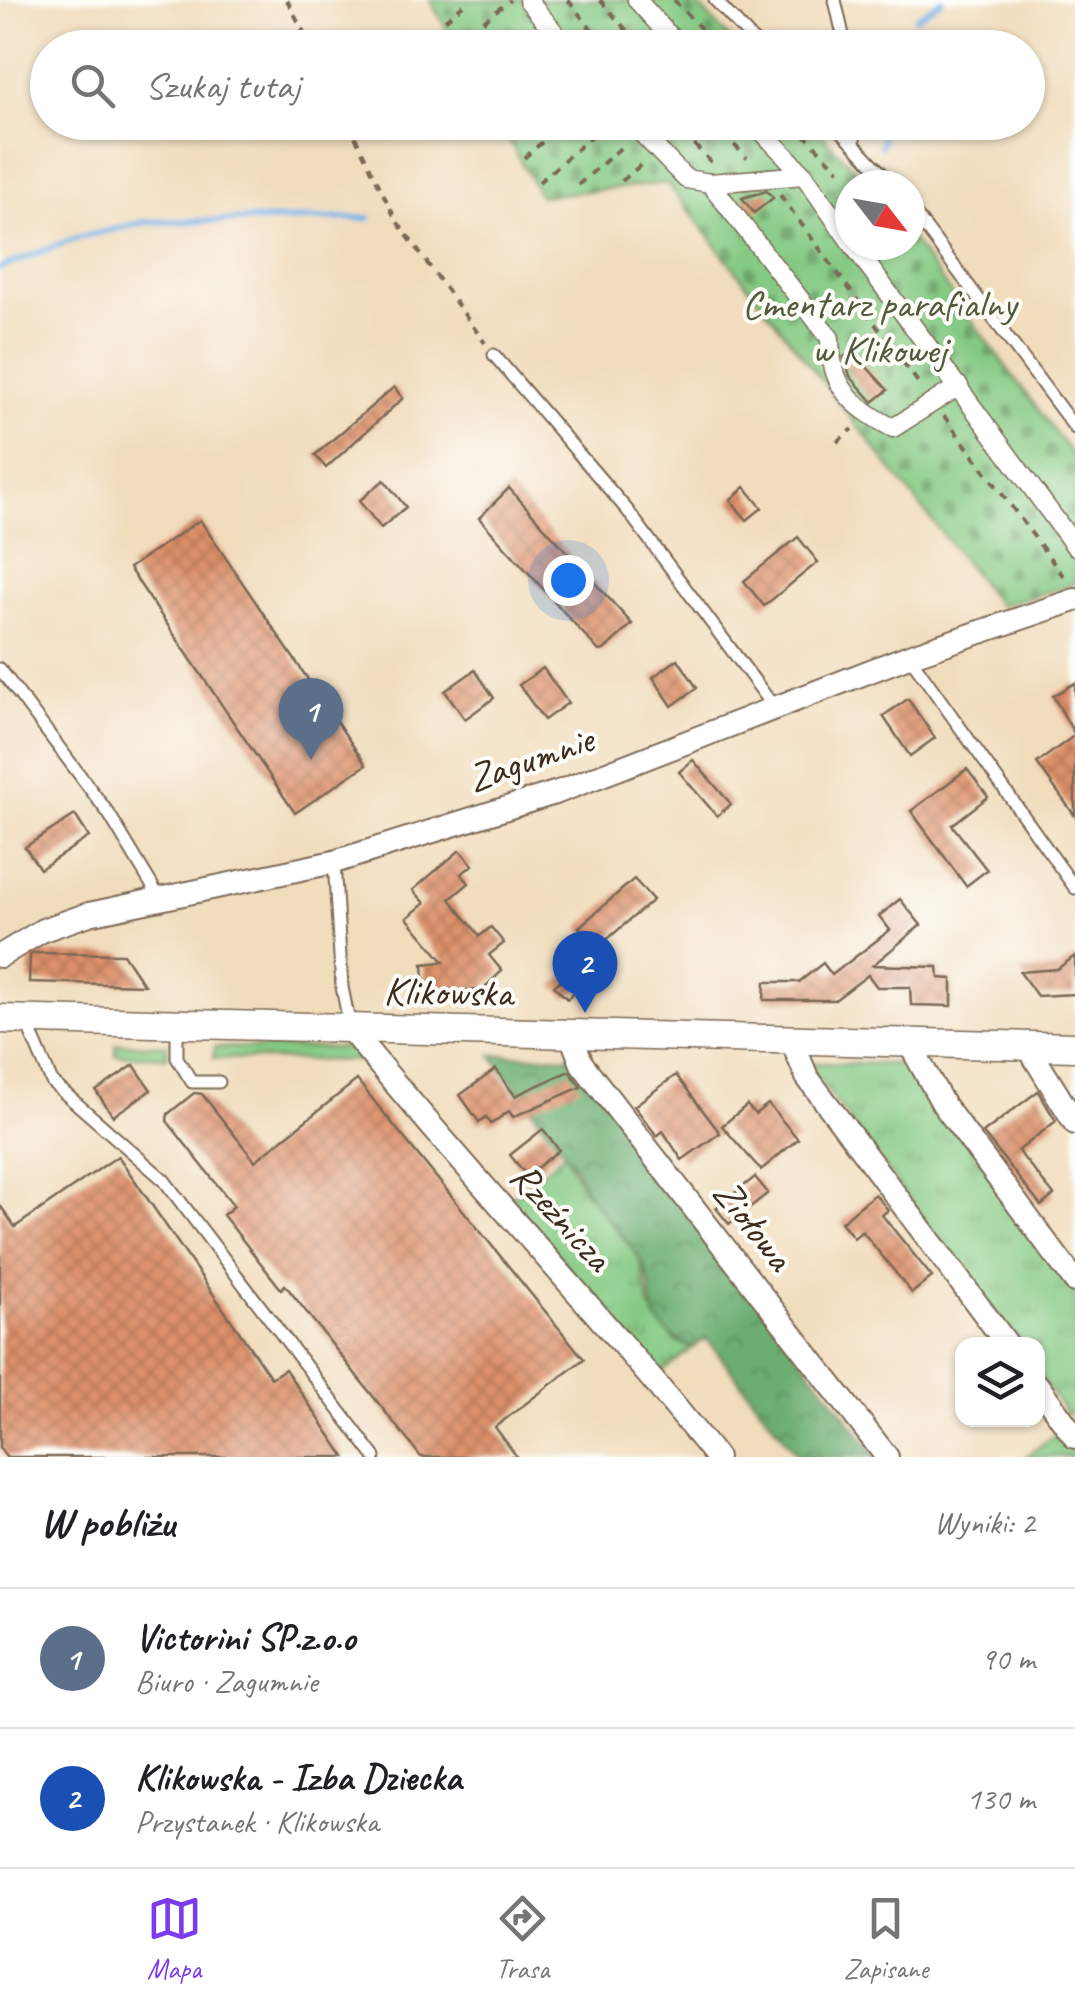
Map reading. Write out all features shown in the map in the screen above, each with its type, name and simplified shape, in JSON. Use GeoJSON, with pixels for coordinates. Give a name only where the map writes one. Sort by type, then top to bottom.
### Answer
{"type":"FeatureCollection","features":[{"type":"Feature","properties":{"kind":"street"},"geometry":{"type":"LineString","coordinates":[[528,0],[552,30]]}},
{"type":"Feature","properties":{"kind":"street"},"geometry":{"type":"LineString","coordinates":[[637,0],[664,30]]}},
{"type":"Feature","properties":{"kind":"street"},"geometry":{"type":"LineString","coordinates":[[648,140],[686,179],[719,181],[804,175]]}},
{"type":"Feature","properties":{"kind":"street"},"geometry":{"type":"LineString","coordinates":[[770,140],[804,175],[835,220]]}},
{"type":"Feature","properties":{"kind":"street"},"geometry":{"type":"LineString","coordinates":[[719,181],[830,338],[830,370],[863,412],[893,428],[958,386]]}},
{"type":"Feature","properties":{"kind":"street"},"geometry":{"type":"LineString","coordinates":[[864,260],[1075,546]]}},
{"type":"Feature","properties":{"kind":"street","name":"Zagumnie"},"geometry":{"type":"LineString","coordinates":[[0,956],[43,930],[159,898],[334,862],[558,792],[1071,590]]}},
{"type":"Feature","properties":{"kind":"street","name":"Klikowska"},"geometry":{"type":"LineString","coordinates":[[12,1019],[1075,1047]]}},
{"type":"Feature","properties":{"kind":"street","name":"Rzeźnicza"},"geometry":{"type":"LineString","coordinates":[[350,1029],[428,1124],[604,1319],[716,1457]]}},
{"type":"Feature","properties":{"kind":"street","name":"Ziołowa"},"geometry":{"type":"LineString","coordinates":[[570,1033],[582,1064],[887,1457]]}},
{"type":"Feature","properties":{"kind":"street"},"geometry":{"type":"LineString","coordinates":[[791,1039],[807,1076],[1002,1337]]}},
{"type":"Feature","properties":{"kind":"street"},"geometry":{"type":"LineString","coordinates":[[908,1042],[943,1104],[1075,1281]]}},
{"type":"Feature","properties":{"kind":"street"},"geometry":{"type":"LineString","coordinates":[[1028,1046],[1075,1124]]}},
{"type":"Feature","properties":{"kind":"street"},"geometry":{"type":"LineString","coordinates":[[1045,1396],[1075,1437]]}},
{"type":"Feature","properties":{"kind":"lane"},"geometry":{"type":"LineString","coordinates":[[715,0],[743,30]]}},
{"type":"Feature","properties":{"kind":"lane"},"geometry":{"type":"LineString","coordinates":[[836,0],[842,30]]}},
{"type":"Feature","properties":{"kind":"lane"},"geometry":{"type":"LineString","coordinates":[[851,140],[879,170]]}},
{"type":"Feature","properties":{"kind":"lane"},"geometry":{"type":"LineString","coordinates":[[925,227],[1075,428]]}},
{"type":"Feature","properties":{"kind":"lane"},"geometry":{"type":"LineString","coordinates":[[494,355],[628,511],[774,707]]}},
{"type":"Feature","properties":{"kind":"lane"},"geometry":{"type":"LineString","coordinates":[[908,656],[1075,888]]}},
{"type":"Feature","properties":{"kind":"lane"},"geometry":{"type":"LineString","coordinates":[[0,669],[109,814],[159,898]]}},
{"type":"Feature","properties":{"kind":"lane"},"geometry":{"type":"LineString","coordinates":[[334,862],[342,988],[350,1029]]}},
{"type":"Feature","properties":{"kind":"lane"},"geometry":{"type":"LineString","coordinates":[[12,1019],[52,1082],[164,1180],[375,1457]]}},
{"type":"Feature","properties":{"kind":"lane"},"geometry":{"type":"LineString","coordinates":[[178,1024],[177,1058],[192,1082],[219,1082]]}},
{"type":"Feature","properties":{"kind":"path"},"geometry":{"type":"LineString","coordinates":[[287,0],[303,30]]}},
{"type":"Feature","properties":{"kind":"path"},"geometry":{"type":"LineString","coordinates":[[445,20],[469,0]]}},
{"type":"Feature","properties":{"kind":"path"},"geometry":{"type":"LineString","coordinates":[[472,30],[510,0]]}},
{"type":"Feature","properties":{"kind":"path"},"geometry":{"type":"LineString","coordinates":[[568,0],[592,30]]}},
{"type":"Feature","properties":{"kind":"path"},"geometry":{"type":"LineString","coordinates":[[600,0],[626,30]]}},
{"type":"Feature","properties":{"kind":"path"},"geometry":{"type":"LineString","coordinates":[[674,0],[702,30]]}},
{"type":"Feature","properties":{"kind":"path"},"geometry":{"type":"LineString","coordinates":[[357,140],[396,220],[494,355]]}},
{"type":"Feature","properties":{"kind":"path"},"geometry":{"type":"LineString","coordinates":[[524,158],[544,140]]}},
{"type":"Feature","properties":{"kind":"path"},"geometry":{"type":"LineString","coordinates":[[539,182],[587,140]]}},
{"type":"Feature","properties":{"kind":"path"},"geometry":{"type":"LineString","coordinates":[[578,184],[622,140]]}},
{"type":"Feature","properties":{"kind":"path"},"geometry":{"type":"LineString","coordinates":[[686,140],[719,181]]}},
{"type":"Feature","properties":{"kind":"path"},"geometry":{"type":"LineString","coordinates":[[730,140],[764,175],[1071,590]]}},
{"type":"Feature","properties":{"kind":"path"},"geometry":{"type":"LineString","coordinates":[[809,140],[838,170]]}},
{"type":"Feature","properties":{"kind":"path"},"geometry":{"type":"LineString","coordinates":[[622,181],[658,150]]}},
{"type":"Feature","properties":{"kind":"green space"},"geometry":{"type":"Polygon","coordinates":[[[430,0],[693,0],[722,30],[447,30],[430,0]]]}},
{"type":"Feature","properties":{"kind":"green space","name":"Cmentarz parafialny w Klikowej"},"geometry":{"type":"Polygon","coordinates":[[[509,140],[826,140],[855,170],[835,170],[835,260],[925,258],[1075,459],[1075,584],[999,606],[667,183],[540,196],[509,140]]]}},
{"type":"Feature","properties":{"kind":"green space"},"geometry":{"type":"Polygon","coordinates":[[[116,1044],[167,1045],[167,1057],[116,1055],[116,1044]]]}},
{"type":"Feature","properties":{"kind":"green space"},"geometry":{"type":"Polygon","coordinates":[[[215,1047],[349,1048],[361,1061],[213,1058],[215,1047]]]}},
{"type":"Feature","properties":{"kind":"green space"},"geometry":{"type":"Polygon","coordinates":[[[491,1055],[572,1057],[877,1457],[799,1457],[706,1338],[692,1348],[662,1327],[639,1258],[595,1204],[576,1167],[491,1055]]]}},
{"type":"Feature","properties":{"kind":"green space"},"geometry":{"type":"Polygon","coordinates":[[[807,1063],[910,1064],[1075,1290],[1075,1408],[1067,1415],[1045,1383],[1045,1337],[1012,1337],[807,1063]]]}},
{"type":"Feature","properties":{"kind":"green space"},"geometry":{"type":"Polygon","coordinates":[[[565,1152],[581,1186],[641,1260],[649,1306],[674,1340],[692,1348],[661,1373],[509,1200],[565,1152]]]}},
{"type":"Feature","properties":{"kind":"green space"},"geometry":{"type":"Polygon","coordinates":[[[1059,1431],[1075,1446],[1075,1457],[1026,1457],[1059,1431]]]}},
{"type":"Feature","properties":{"kind":"building"},"geometry":{"type":"Polygon","coordinates":[[[767,191],[773,198],[754,213],[742,198],[767,191]]]}},
{"type":"Feature","properties":{"kind":"building"},"geometry":{"type":"Polygon","coordinates":[[[852,351],[888,390],[873,402],[850,376],[844,357],[852,351]]]}},
{"type":"Feature","properties":{"kind":"building"},"geometry":{"type":"Polygon","coordinates":[[[394,387],[403,398],[326,468],[315,455],[394,387]]]}},
{"type":"Feature","properties":{"kind":"building"},"geometry":{"type":"Polygon","coordinates":[[[384,480],[406,507],[381,528],[359,501],[384,480]]]}},
{"type":"Feature","properties":{"kind":"building"},"geometry":{"type":"Polygon","coordinates":[[[745,487],[762,508],[747,520],[730,500],[745,487]]]}},
{"type":"Feature","properties":{"kind":"building"},"geometry":{"type":"Polygon","coordinates":[[[509,488],[632,624],[604,650],[599,651],[479,518],[509,488]]]}},
{"type":"Feature","properties":{"kind":"building"},"geometry":{"type":"Polygon","coordinates":[[[200,520],[366,765],[295,813],[129,568],[200,520]]]}},
{"type":"Feature","properties":{"kind":"building"},"geometry":{"type":"Polygon","coordinates":[[[798,537],[818,562],[764,606],[744,581],[798,537]]]}},
{"type":"Feature","properties":{"kind":"building"},"geometry":{"type":"Polygon","coordinates":[[[678,659],[697,688],[672,706],[653,677],[678,659]]]}},
{"type":"Feature","properties":{"kind":"building"},"geometry":{"type":"Polygon","coordinates":[[[543,668],[568,703],[544,720],[519,685],[543,668]]]}},
{"type":"Feature","properties":{"kind":"building"},"geometry":{"type":"Polygon","coordinates":[[[475,670],[494,698],[465,719],[445,691],[475,670]]]}},
{"type":"Feature","properties":{"kind":"building"},"geometry":{"type":"Polygon","coordinates":[[[1075,683],[1075,735],[1053,696],[1075,683]]]}},
{"type":"Feature","properties":{"kind":"building"},"geometry":{"type":"Polygon","coordinates":[[[908,699],[935,738],[910,756],[883,716],[908,699]]]}},
{"type":"Feature","properties":{"kind":"building"},"geometry":{"type":"Polygon","coordinates":[[[1075,735],[1075,816],[1037,763],[1075,735]]]}},
{"type":"Feature","properties":{"kind":"building"},"geometry":{"type":"Polygon","coordinates":[[[693,760],[731,804],[717,816],[679,772],[693,760]]]}},
{"type":"Feature","properties":{"kind":"building"},"geometry":{"type":"Polygon","coordinates":[[[967,769],[988,797],[952,825],[987,870],[966,886],[911,811],[967,769]]]}},
{"type":"Feature","properties":{"kind":"building"},"geometry":{"type":"Polygon","coordinates":[[[75,815],[89,837],[40,869],[25,847],[75,815]]]}},
{"type":"Feature","properties":{"kind":"building"},"geometry":{"type":"Polygon","coordinates":[[[460,850],[473,865],[461,874],[469,883],[450,899],[480,936],[491,927],[504,943],[489,955],[502,971],[483,989],[425,993],[423,964],[444,962],[407,918],[425,903],[413,890],[460,850]]]}},
{"type":"Feature","properties":{"kind":"building"},"geometry":{"type":"Polygon","coordinates":[[[634,879],[653,900],[597,948],[579,927],[634,879]]]}},
{"type":"Feature","properties":{"kind":"building"},"geometry":{"type":"Polygon","coordinates":[[[900,899],[921,925],[873,965],[938,967],[939,978],[952,979],[952,1006],[911,1005],[910,987],[877,987],[868,975],[835,1000],[764,1000],[765,982],[799,982],[823,963],[832,975],[890,930],[879,916],[900,899]]]}},
{"type":"Feature","properties":{"kind":"building"},"geometry":{"type":"Polygon","coordinates":[[[123,954],[144,985],[29,982],[30,955],[123,954]]]}},
{"type":"Feature","properties":{"kind":"building"},"geometry":{"type":"Polygon","coordinates":[[[1075,956],[1075,994],[1037,996],[1020,972],[1057,969],[1075,956]]]}},
{"type":"Feature","properties":{"kind":"building"},"geometry":{"type":"Polygon","coordinates":[[[569,973],[581,986],[567,999],[554,986],[569,973]]]}},
{"type":"Feature","properties":{"kind":"building"},"geometry":{"type":"Polygon","coordinates":[[[134,1065],[151,1090],[113,1116],[96,1091],[134,1065]]]}},
{"type":"Feature","properties":{"kind":"building"},"geometry":{"type":"Polygon","coordinates":[[[496,1069],[515,1096],[569,1071],[581,1087],[513,1117],[509,1111],[491,1124],[486,1117],[479,1122],[460,1095],[496,1069]]]}},
{"type":"Feature","properties":{"kind":"building"},"geometry":{"type":"Polygon","coordinates":[[[676,1075],[720,1133],[682,1160],[663,1131],[657,1136],[634,1106],[676,1075]]]}},
{"type":"Feature","properties":{"kind":"building"},"geometry":{"type":"Polygon","coordinates":[[[357,1080],[584,1359],[495,1427],[517,1457],[421,1457],[285,1285],[281,1289],[223,1215],[234,1206],[167,1121],[168,1114],[194,1093],[202,1094],[255,1161],[357,1080]]]}},
{"type":"Feature","properties":{"kind":"building"},"geometry":{"type":"Polygon","coordinates":[[[1038,1091],[1056,1121],[1018,1151],[1054,1195],[1041,1206],[983,1133],[1038,1091]]]}},
{"type":"Feature","properties":{"kind":"building"},"geometry":{"type":"Polygon","coordinates":[[[768,1104],[798,1139],[761,1170],[722,1126],[747,1105],[755,1114],[768,1104]]]}},
{"type":"Feature","properties":{"kind":"building"},"geometry":{"type":"Polygon","coordinates":[[[543,1129],[559,1150],[527,1176],[510,1155],[543,1129]]]}},
{"type":"Feature","properties":{"kind":"building"},"geometry":{"type":"Polygon","coordinates":[[[118,1156],[271,1378],[285,1369],[345,1457],[6,1457],[0,1448],[0,1205],[15,1227],[118,1156]]]}},
{"type":"Feature","properties":{"kind":"building"},"geometry":{"type":"Polygon","coordinates":[[[755,1177],[768,1193],[729,1224],[716,1208],[755,1177]]]}},
{"type":"Feature","properties":{"kind":"building"},"geometry":{"type":"Polygon","coordinates":[[[875,1194],[888,1210],[882,1215],[932,1277],[912,1293],[862,1231],[854,1238],[841,1222],[875,1194]]]}},
{"type":"Feature","properties":{"kind":"waterway"},"geometry":{"type":"LineString","coordinates":[[916,18],[942,0]]}},
{"type":"Feature","properties":{"kind":"waterway"},"geometry":{"type":"LineString","coordinates":[[881,146],[882,140]]}},
{"type":"Feature","properties":{"kind":"waterway"},"geometry":{"type":"LineString","coordinates":[[0,268],[76,238],[146,222],[369,218]]}},
{"type":"Feature","properties":{"kind":"place","name":"Victorini SP.z.o.o"},"geometry":{"type":"Point","coordinates":[311,760]}},
{"type":"Feature","properties":{"kind":"place","name":"Klikowska - Izba Dziecka"},"geometry":{"type":"Point","coordinates":[585,1013]}}]}
